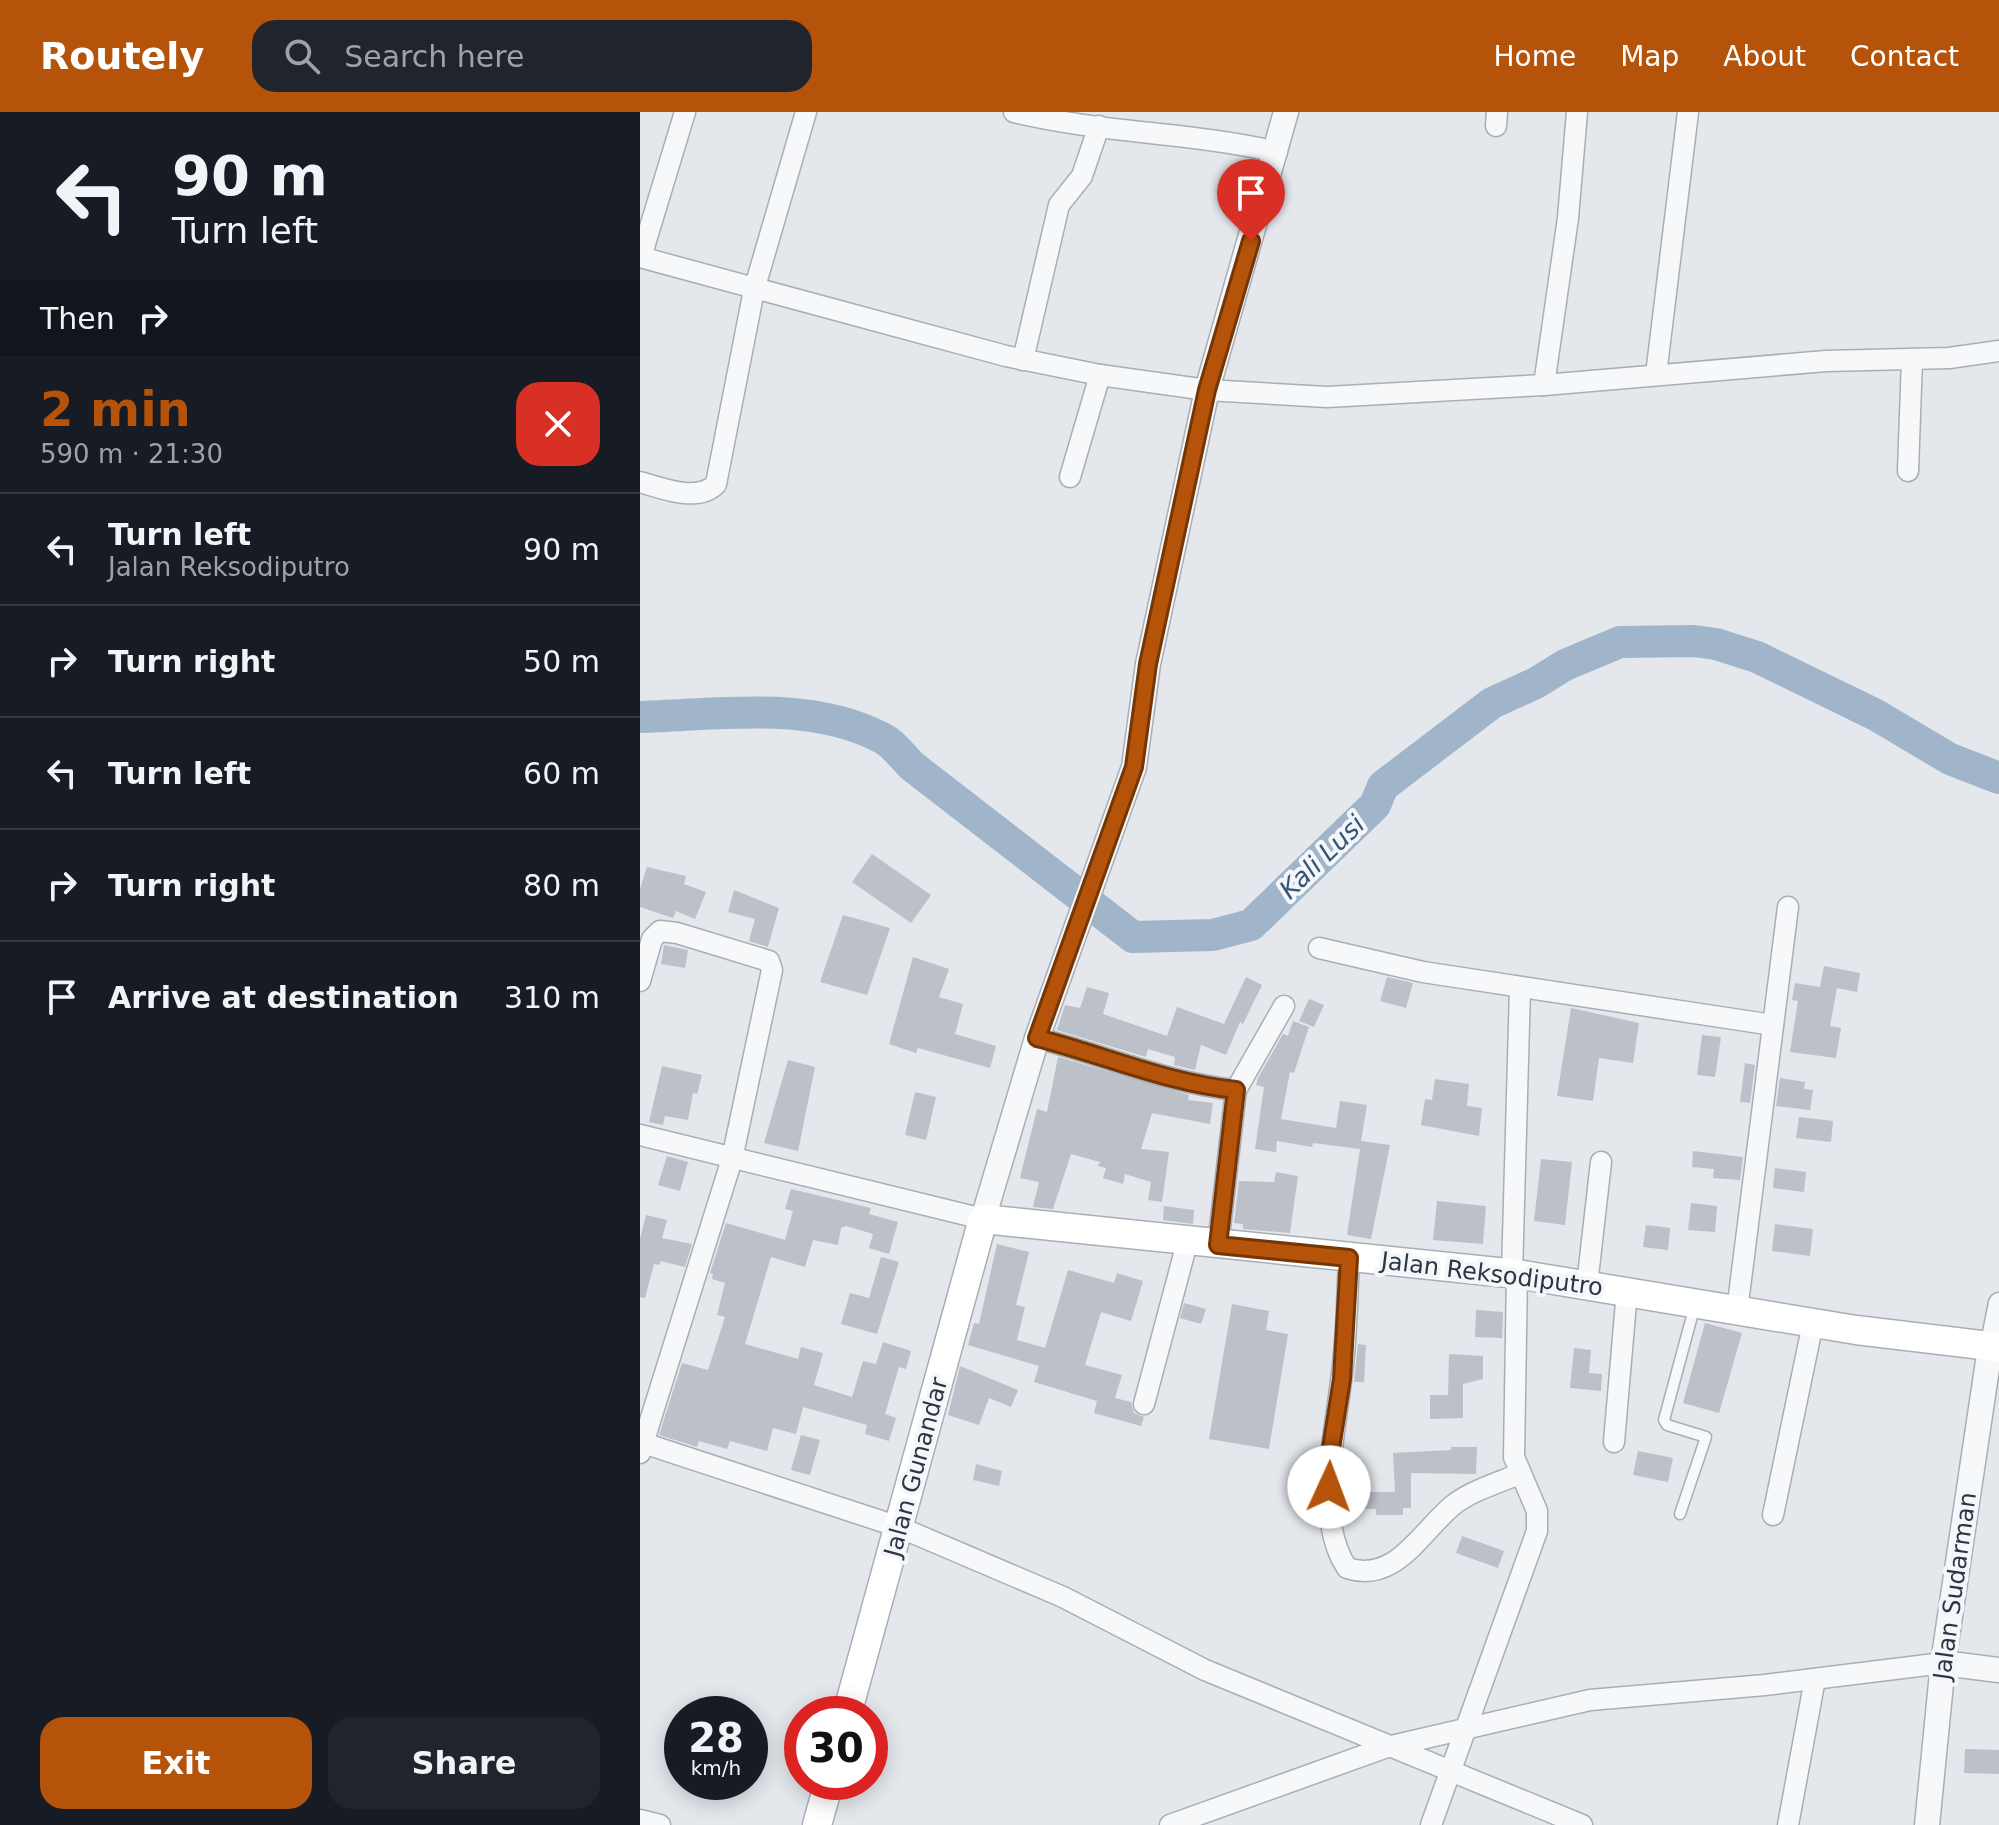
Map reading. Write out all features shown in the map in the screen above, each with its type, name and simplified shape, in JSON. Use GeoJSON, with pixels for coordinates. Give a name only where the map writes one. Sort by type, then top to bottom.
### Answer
{"type":"FeatureCollection","features":[{"type":"Feature","properties":{"kind":"main road","name":"Jalan Reksodiputro"},"geometry":{"type":"LineString","coordinates":[[983,1219],[1187,1243],[1515,1274],[1856,1330],[1990,1347]]}},
{"type":"Feature","properties":{"kind":"main road","name":"Jalan Gunandar"},"geometry":{"type":"LineString","coordinates":[[852,1696],[983,1219]]}},
{"type":"Feature","properties":{"kind":"main road"},"geometry":{"type":"LineString","coordinates":[[817,1825],[824,1800]]}},
{"type":"Feature","properties":{"kind":"street"},"geometry":{"type":"LineString","coordinates":[[685,112],[640,257],[1023,360],[1100,375],[1207,390],[1327,397],[1544,385],[1999,351]]}},
{"type":"Feature","properties":{"kind":"street"},"geometry":{"type":"LineString","coordinates":[[640,482],[679,492],[703,492],[716,484],[754,290],[806,112]]}},
{"type":"Feature","properties":{"kind":"street"},"geometry":{"type":"LineString","coordinates":[[1014,112],[1099,126],[1226,140],[1277,152]]}},
{"type":"Feature","properties":{"kind":"street"},"geometry":{"type":"LineString","coordinates":[[640,1135],[983,1219],[1037,1038],[1134,767],[1148,664],[1207,390],[1286,112]]}},
{"type":"Feature","properties":{"kind":"street"},"geometry":{"type":"LineString","coordinates":[[1544,385],[1568,218],[1577,112]]}},
{"type":"Feature","properties":{"kind":"street"},"geometry":{"type":"LineString","coordinates":[[1656,375],[1688,112]]}},
{"type":"Feature","properties":{"kind":"street"},"geometry":{"type":"LineString","coordinates":[[1023,360],[1059,205],[1082,176],[1099,126]]}},
{"type":"Feature","properties":{"kind":"street"},"geometry":{"type":"LineString","coordinates":[[1908,471],[1912,359]]}},
{"type":"Feature","properties":{"kind":"street"},"geometry":{"type":"LineString","coordinates":[[1070,477],[1100,375]]}},
{"type":"Feature","properties":{"kind":"street"},"geometry":{"type":"LineString","coordinates":[[1737,1311],[1788,907]]}},
{"type":"Feature","properties":{"kind":"street"},"geometry":{"type":"LineString","coordinates":[[640,981],[652,939],[660,931],[677,933],[771,963],[772,973],[732,1159],[641,1446],[899,1527],[1063,1597],[1205,1670],[1582,1825]]}},
{"type":"Feature","properties":{"kind":"street"},"geometry":{"type":"LineString","coordinates":[[1319,948],[1423,972],[1773,1025]]}},
{"type":"Feature","properties":{"kind":"street"},"geometry":{"type":"LineString","coordinates":[[1431,1825],[1537,1531],[1537,1511],[1519,1474],[1513,1438],[1520,988]]}},
{"type":"Feature","properties":{"kind":"street"},"geometry":{"type":"LineString","coordinates":[[1218,1245],[1236,1090],[1284,1006]]}},
{"type":"Feature","properties":{"kind":"street"},"geometry":{"type":"LineString","coordinates":[[1037,1038],[1096,1053],[1170,1079],[1236,1090]]}},
{"type":"Feature","properties":{"kind":"street"},"geometry":{"type":"LineString","coordinates":[[1587,1285],[1601,1162]]}},
{"type":"Feature","properties":{"kind":"street"},"geometry":{"type":"LineString","coordinates":[[1144,1404],[1187,1243]]}},
{"type":"Feature","properties":{"kind":"street"},"geometry":{"type":"LineString","coordinates":[[1349,1258],[1342,1379],[1328,1467],[1338,1546],[1347,1568],[1373,1572],[1394,1563],[1454,1504],[1519,1474]]}},
{"type":"Feature","properties":{"kind":"street"},"geometry":{"type":"LineString","coordinates":[[1614,1442],[1627,1291]]}},
{"type":"Feature","properties":{"kind":"street"},"geometry":{"type":"LineString","coordinates":[[1990,1347],[1999,1303]]}},
{"type":"Feature","properties":{"kind":"street"},"geometry":{"type":"LineString","coordinates":[[1773,1515],[1813,1323]]}},
{"type":"Feature","properties":{"kind":"street","name":"Jalan Sudarman"},"geometry":{"type":"LineString","coordinates":[[1927,1825],[1943,1663],[1990,1347]]}},
{"type":"Feature","properties":{"kind":"street"},"geometry":{"type":"LineString","coordinates":[[1170,1825],[1387,1747],[1616,1695],[1815,1679],[1943,1663],[1999,1670]]}},
{"type":"Feature","properties":{"kind":"street"},"geometry":{"type":"LineString","coordinates":[[1788,1825],[1815,1679]]}},
{"type":"Feature","properties":{"kind":"street"},"geometry":{"type":"LineString","coordinates":[[640,1820],[660,1825]]}},
{"type":"Feature","properties":{"kind":"lane"},"geometry":{"type":"LineString","coordinates":[[1680,1514],[1706,1437],[1667,1425],[1664,1420],[1696,1303]]}},
{"type":"Feature","properties":{"kind":"building"},"geometry":{"type":"Polygon","coordinates":[[[872,854],[931,895],[911,923],[852,882],[872,854]]]}},
{"type":"Feature","properties":{"kind":"building"},"geometry":{"type":"Polygon","coordinates":[[[647,867],[686,876],[684,884],[706,892],[695,919],[676,911],[673,918],[640,907],[640,889],[647,867]]]}},
{"type":"Feature","properties":{"kind":"building"},"geometry":{"type":"Polygon","coordinates":[[[734,890],[779,908],[768,947],[749,941],[755,919],[728,912],[734,890]]]}},
{"type":"Feature","properties":{"kind":"building"},"geometry":{"type":"Polygon","coordinates":[[[843,915],[890,928],[867,995],[820,982],[843,915]]]}},
{"type":"Feature","properties":{"kind":"building"},"geometry":{"type":"Polygon","coordinates":[[[664,945],[688,950],[685,968],[661,964],[664,945]]]}},
{"type":"Feature","properties":{"kind":"building"},"geometry":{"type":"Polygon","coordinates":[[[913,957],[949,969],[939,997],[963,1004],[955,1034],[996,1046],[990,1068],[918,1048],[916,1053],[889,1044],[913,957]]]}},
{"type":"Feature","properties":{"kind":"building"},"geometry":{"type":"Polygon","coordinates":[[[1824,966],[1860,973],[1857,992],[1837,988],[1830,1026],[1841,1028],[1836,1058],[1790,1052],[1798,1001],[1792,1000],[1795,983],[1820,987],[1824,966]]]}},
{"type":"Feature","properties":{"kind":"building"},"geometry":{"type":"Polygon","coordinates":[[[1246,977],[1262,985],[1243,1024],[1240,1022],[1226,1055],[1201,1045],[1195,1070],[1174,1065],[1175,1057],[1148,1049],[1146,1057],[1057,1030],[1065,1005],[1080,1008],[1087,987],[1109,993],[1103,1014],[1167,1036],[1177,1007],[1224,1024],[1246,977]]]}},
{"type":"Feature","properties":{"kind":"building"},"geometry":{"type":"Polygon","coordinates":[[[1387,977],[1413,983],[1406,1008],[1380,1001],[1387,977]]]}},
{"type":"Feature","properties":{"kind":"building"},"geometry":{"type":"Polygon","coordinates":[[[1309,999],[1324,1005],[1314,1027],[1299,1021],[1309,999]]]}},
{"type":"Feature","properties":{"kind":"building"},"geometry":{"type":"Polygon","coordinates":[[[1571,1008],[1639,1023],[1633,1063],[1599,1058],[1593,1101],[1557,1096],[1571,1008]]]}},
{"type":"Feature","properties":{"kind":"building"},"geometry":{"type":"Polygon","coordinates":[[[1293,1021],[1309,1027],[1294,1073],[1290,1072],[1281,1119],[1336,1128],[1340,1101],[1367,1105],[1361,1141],[1390,1145],[1371,1239],[1347,1235],[1360,1149],[1313,1143],[1312,1147],[1277,1141],[1276,1152],[1255,1149],[1264,1087],[1256,1085],[1258,1078],[1283,1034],[1288,1036],[1293,1021]]]}},
{"type":"Feature","properties":{"kind":"building"},"geometry":{"type":"Polygon","coordinates":[[[1702,1035],[1721,1037],[1715,1077],[1697,1075],[1702,1035]]]}},
{"type":"Feature","properties":{"kind":"building"},"geometry":{"type":"Polygon","coordinates":[[[1058,1057],[1189,1095],[1188,1100],[1213,1103],[1210,1124],[1152,1113],[1141,1149],[1169,1152],[1162,1202],[1148,1200],[1151,1182],[1125,1174],[1123,1184],[1103,1178],[1106,1168],[1098,1166],[1100,1162],[1071,1154],[1053,1209],[1033,1207],[1039,1182],[1020,1178],[1037,1109],[1047,1112],[1058,1057]]]}},
{"type":"Feature","properties":{"kind":"building"},"geometry":{"type":"Polygon","coordinates":[[[788,1060],[815,1067],[798,1151],[764,1143],[788,1060]]]}},
{"type":"Feature","properties":{"kind":"building"},"geometry":{"type":"Polygon","coordinates":[[[1745,1063],[1755,1065],[1750,1103],[1740,1102],[1745,1063]]]}},
{"type":"Feature","properties":{"kind":"building"},"geometry":{"type":"Polygon","coordinates":[[[662,1066],[702,1075],[697,1094],[693,1093],[688,1120],[665,1116],[663,1125],[649,1122],[662,1066]]]}},
{"type":"Feature","properties":{"kind":"building"},"geometry":{"type":"Polygon","coordinates":[[[1780,1078],[1805,1082],[1804,1089],[1813,1090],[1810,1110],[1776,1106],[1780,1078]]]}},
{"type":"Feature","properties":{"kind":"building"},"geometry":{"type":"Polygon","coordinates":[[[1435,1079],[1469,1084],[1467,1106],[1482,1108],[1479,1136],[1421,1125],[1425,1099],[1432,1100],[1435,1079]]]}},
{"type":"Feature","properties":{"kind":"building"},"geometry":{"type":"Polygon","coordinates":[[[915,1092],[936,1097],[926,1140],[905,1135],[915,1092]]]}},
{"type":"Feature","properties":{"kind":"building"},"geometry":{"type":"Polygon","coordinates":[[[1799,1117],[1833,1121],[1831,1142],[1796,1138],[1799,1117]]]}},
{"type":"Feature","properties":{"kind":"building"},"geometry":{"type":"Polygon","coordinates":[[[1693,1151],[1743,1157],[1740,1180],[1713,1178],[1714,1169],[1692,1167],[1693,1151]]]}},
{"type":"Feature","properties":{"kind":"building"},"geometry":{"type":"Polygon","coordinates":[[[667,1156],[688,1162],[680,1191],[658,1185],[667,1156]]]}},
{"type":"Feature","properties":{"kind":"building"},"geometry":{"type":"Polygon","coordinates":[[[1541,1159],[1572,1162],[1565,1225],[1534,1221],[1541,1159]]]}},
{"type":"Feature","properties":{"kind":"building"},"geometry":{"type":"Polygon","coordinates":[[[1775,1168],[1806,1172],[1804,1192],[1773,1188],[1775,1168]]]}},
{"type":"Feature","properties":{"kind":"building"},"geometry":{"type":"Polygon","coordinates":[[[1276,1172],[1298,1176],[1290,1233],[1243,1229],[1243,1224],[1234,1223],[1239,1181],[1274,1182],[1276,1172]]]}},
{"type":"Feature","properties":{"kind":"building"},"geometry":{"type":"Polygon","coordinates":[[[791,1189],[871,1208],[869,1214],[898,1222],[889,1254],[869,1248],[873,1234],[846,1226],[841,1228],[838,1245],[813,1240],[805,1267],[771,1257],[745,1344],[798,1359],[801,1347],[823,1353],[814,1385],[852,1397],[863,1361],[876,1364],[883,1342],[911,1351],[906,1369],[899,1367],[885,1414],[896,1418],[889,1441],[865,1434],[867,1425],[803,1407],[796,1434],[773,1428],[767,1451],[730,1441],[727,1449],[699,1441],[697,1447],[659,1435],[682,1363],[708,1370],[725,1317],[717,1315],[725,1283],[712,1279],[713,1274],[710,1273],[726,1223],[785,1240],[793,1211],[785,1209],[791,1189]]]}},
{"type":"Feature","properties":{"kind":"building"},"geometry":{"type":"Polygon","coordinates":[[[1437,1201],[1486,1206],[1483,1244],[1433,1240],[1437,1201]]]}},
{"type":"Feature","properties":{"kind":"building"},"geometry":{"type":"Polygon","coordinates":[[[1691,1203],[1717,1206],[1715,1232],[1688,1230],[1691,1203]]]}},
{"type":"Feature","properties":{"kind":"building"},"geometry":{"type":"Polygon","coordinates":[[[1164,1206],[1194,1210],[1193,1224],[1163,1220],[1164,1206]]]}},
{"type":"Feature","properties":{"kind":"building"},"geometry":{"type":"Polygon","coordinates":[[[646,1215],[667,1220],[662,1238],[692,1244],[685,1267],[660,1261],[660,1265],[654,1264],[645,1298],[640,1297],[640,1239],[646,1215]]]}},
{"type":"Feature","properties":{"kind":"building"},"geometry":{"type":"Polygon","coordinates":[[[1775,1224],[1813,1229],[1810,1256],[1772,1251],[1775,1224]]]}},
{"type":"Feature","properties":{"kind":"building"},"geometry":{"type":"Polygon","coordinates":[[[1646,1225],[1670,1228],[1668,1250],[1643,1247],[1646,1225]]]}},
{"type":"Feature","properties":{"kind":"building"},"geometry":{"type":"Polygon","coordinates":[[[997,1244],[1029,1252],[1016,1305],[1025,1307],[1017,1340],[1045,1348],[1068,1270],[1114,1283],[1117,1273],[1143,1281],[1131,1321],[1101,1312],[1085,1365],[1122,1375],[1115,1398],[1131,1402],[1134,1413],[1144,1417],[1141,1426],[1094,1413],[1097,1401],[1034,1382],[1039,1366],[968,1345],[974,1323],[979,1324],[997,1244]]]}},
{"type":"Feature","properties":{"kind":"building"},"geometry":{"type":"Polygon","coordinates":[[[881,1257],[899,1262],[877,1334],[841,1324],[850,1293],[869,1298],[881,1257]]]}},
{"type":"Feature","properties":{"kind":"building"},"geometry":{"type":"Polygon","coordinates":[[[1184,1303],[1206,1309],[1201,1324],[1180,1318],[1184,1303]]]}},
{"type":"Feature","properties":{"kind":"building"},"geometry":{"type":"Polygon","coordinates":[[[1232,1304],[1269,1311],[1266,1330],[1288,1334],[1269,1449],[1209,1439],[1232,1304]]]}},
{"type":"Feature","properties":{"kind":"building"},"geometry":{"type":"Polygon","coordinates":[[[1476,1310],[1503,1312],[1502,1338],[1475,1337],[1476,1310]]]}},
{"type":"Feature","properties":{"kind":"building"},"geometry":{"type":"Polygon","coordinates":[[[1705,1323],[1742,1333],[1719,1413],[1683,1403],[1705,1323]]]}},
{"type":"Feature","properties":{"kind":"building"},"geometry":{"type":"Polygon","coordinates":[[[1358,1344],[1366,1345],[1364,1382],[1354,1382],[1358,1344]]]}},
{"type":"Feature","properties":{"kind":"building"},"geometry":{"type":"Polygon","coordinates":[[[1574,1348],[1591,1350],[1589,1373],[1602,1374],[1601,1391],[1570,1388],[1574,1348]]]}},
{"type":"Feature","properties":{"kind":"building"},"geometry":{"type":"Polygon","coordinates":[[[1449,1354],[1483,1356],[1483,1379],[1463,1384],[1463,1418],[1430,1419],[1430,1395],[1448,1395],[1449,1354]]]}},
{"type":"Feature","properties":{"kind":"building"},"geometry":{"type":"Polygon","coordinates":[[[960,1366],[1018,1390],[1011,1407],[989,1398],[979,1425],[948,1415],[960,1366]]]}},
{"type":"Feature","properties":{"kind":"building"},"geometry":{"type":"Polygon","coordinates":[[[801,1435],[820,1440],[810,1475],[791,1470],[801,1435]]]}},
{"type":"Feature","properties":{"kind":"building"},"geometry":{"type":"Polygon","coordinates":[[[1451,1447],[1477,1447],[1476,1474],[1411,1473],[1411,1508],[1403,1508],[1403,1515],[1376,1515],[1376,1509],[1344,1509],[1344,1474],[1361,1474],[1361,1492],[1395,1492],[1393,1453],[1451,1450],[1451,1447]]]}},
{"type":"Feature","properties":{"kind":"building"},"geometry":{"type":"Polygon","coordinates":[[[1638,1451],[1673,1458],[1668,1482],[1633,1475],[1638,1451]]]}},
{"type":"Feature","properties":{"kind":"building"},"geometry":{"type":"Polygon","coordinates":[[[976,1464],[1002,1471],[999,1486],[973,1480],[976,1464]]]}},
{"type":"Feature","properties":{"kind":"building"},"geometry":{"type":"Polygon","coordinates":[[[1462,1536],[1504,1551],[1498,1568],[1456,1553],[1462,1536]]]}},
{"type":"Feature","properties":{"kind":"building"},"geometry":{"type":"Polygon","coordinates":[[[1965,1749],[1999,1750],[1999,1774],[1964,1773],[1965,1749]]]}},
{"type":"Feature","properties":{"kind":"waterway","name":"Kali Lusi"},"geometry":{"type":"LineString","coordinates":[[640,717],[762,712],[793,714],[852,725],[880,737],[912,766],[1133,937],[1213,935],[1251,925],[1375,805],[1383,786],[1492,703],[1536,683],[1565,665],[1620,642],[1694,641],[1716,644],[1757,657],[1876,715],[1950,759],[1999,778]]}},
{"type":"Feature","properties":{"kind":"route"},"geometry":{"type":"LineString","coordinates":[[1251,241],[1207,390],[1148,664],[1134,767],[1037,1038],[1096,1053],[1196,1086],[1236,1090],[1218,1245],[1349,1258],[1342,1379],[1328,1467],[1329,1487]]}}]}
